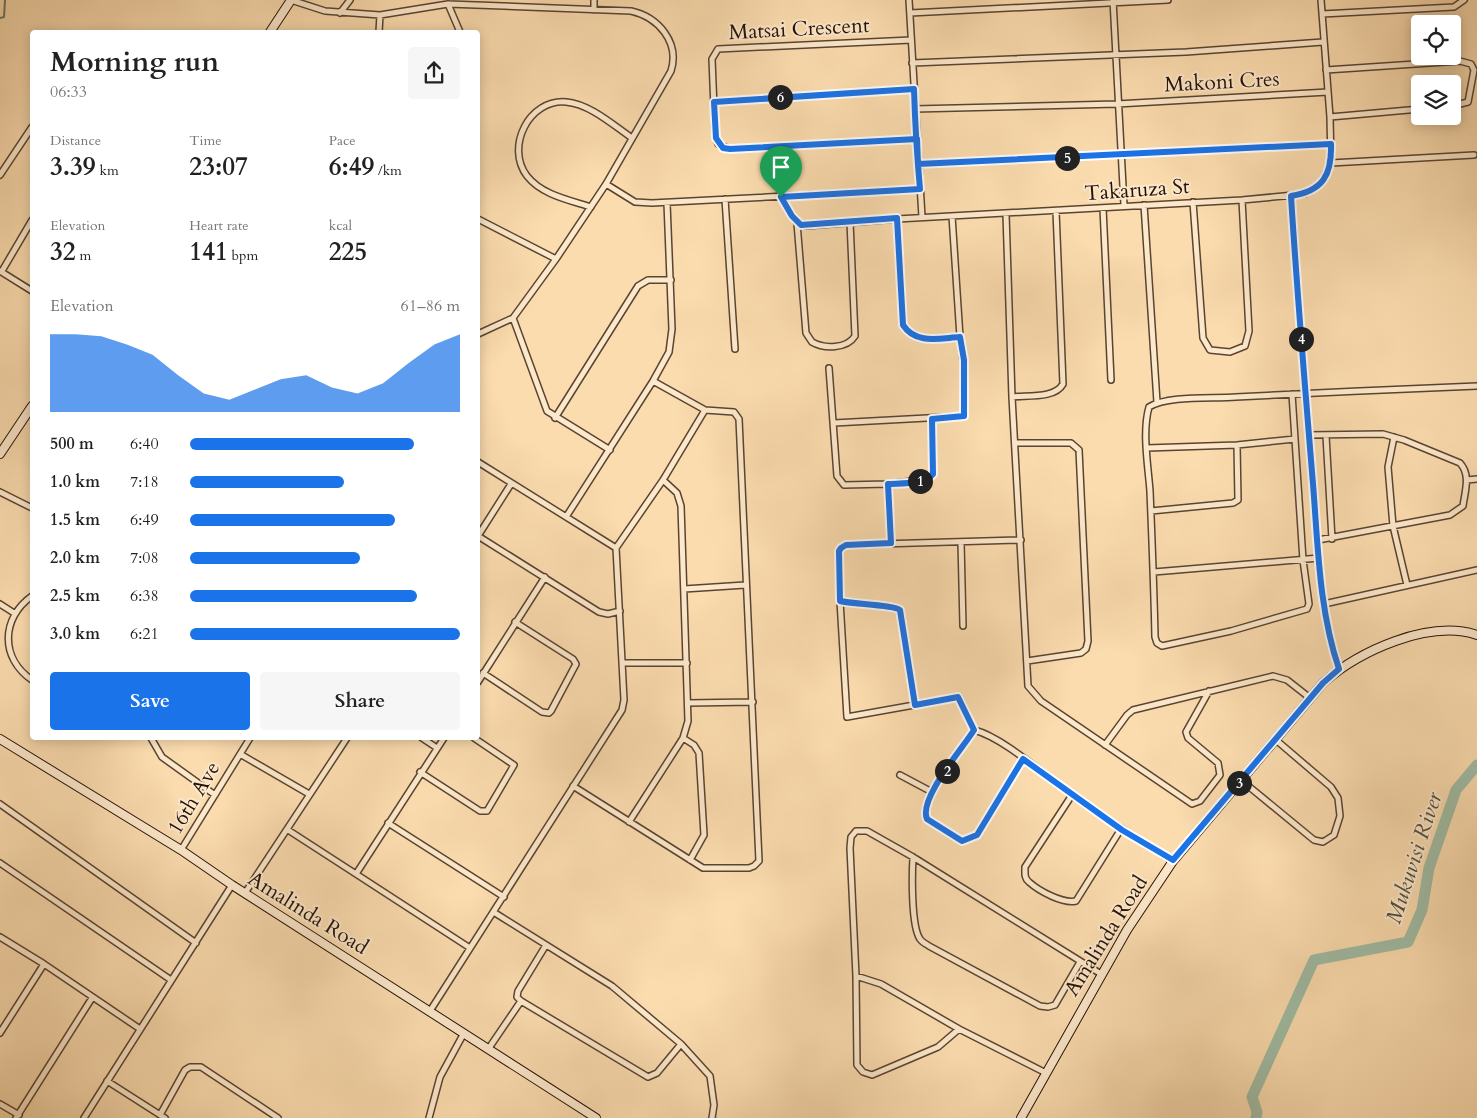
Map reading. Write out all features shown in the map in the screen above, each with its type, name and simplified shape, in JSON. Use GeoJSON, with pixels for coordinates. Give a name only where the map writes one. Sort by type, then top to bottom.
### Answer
{"type":"FeatureCollection","features":[{"type":"Feature","properties":{"kind":"street"},"geometry":{"type":"LineString","coordinates":[[271,30],[291,0],[310,7],[340,13],[380,15],[448,4],[594,10],[642,14],[653,20],[672,45],[674,55],[672,71],[591,207],[513,318],[480,333]]}},
{"type":"Feature","properties":{"kind":"street"},"geometry":{"type":"LineString","coordinates":[[340,13],[350,0]]}},
{"type":"Feature","properties":{"kind":"street"},"geometry":{"type":"LineString","coordinates":[[594,0],[594,10]]}},
{"type":"Feature","properties":{"kind":"street"},"geometry":{"type":"LineString","coordinates":[[909,0],[914,109],[922,217]]}},
{"type":"Feature","properties":{"kind":"street"},"geometry":{"type":"LineString","coordinates":[[910,13],[1168,0]]}},
{"type":"Feature","properties":{"kind":"street","name":"Takaruza St"},"geometry":{"type":"LineString","coordinates":[[797,223],[806,226],[897,218],[1006,214],[1242,200],[1291,196],[1314,190],[1321,183],[1331,163],[1330,117],[1321,0]]}},
{"type":"Feature","properties":{"kind":"street"},"geometry":{"type":"LineString","coordinates":[[1322,14],[1454,6],[1464,0]]}},
{"type":"Feature","properties":{"kind":"street"},"geometry":{"type":"LineString","coordinates":[[1114,2],[1117,104],[1124,206]]}},
{"type":"Feature","properties":{"kind":"street"},"geometry":{"type":"LineString","coordinates":[[448,4],[459,30]]}},
{"type":"Feature","properties":{"kind":"street"},"geometry":{"type":"LineString","coordinates":[[379,30],[380,15]]}},
{"type":"Feature","properties":{"kind":"street","name":"Matsai Crescent"},"geometry":{"type":"LineString","coordinates":[[911,40],[718,49],[712,59],[716,138],[723,148],[730,149],[917,139]]}},
{"type":"Feature","properties":{"kind":"street"},"geometry":{"type":"LineString","coordinates":[[912,63],[1117,55],[1323,42]]}},
{"type":"Feature","properties":{"kind":"street"},"geometry":{"type":"LineString","coordinates":[[1326,70],[1460,60],[1466,62],[1474,70],[1471,95],[1468,102],[1461,104]]}},
{"type":"Feature","properties":{"kind":"street"},"geometry":{"type":"LineString","coordinates":[[714,102],[914,89]]}},
{"type":"Feature","properties":{"kind":"street","name":"Makoni Cres"},"geometry":{"type":"LineString","coordinates":[[914,109],[1117,104],[1328,92]]}},
{"type":"Feature","properties":{"kind":"street"},"geometry":{"type":"LineString","coordinates":[[591,207],[550,194],[537,186],[526,175],[519,153],[522,130],[530,117],[542,108],[557,102],[567,102],[582,106],[632,138]]}},
{"type":"Feature","properties":{"kind":"street"},"geometry":{"type":"LineString","coordinates":[[1330,117],[1411,110]]}},
{"type":"Feature","properties":{"kind":"street"},"geometry":{"type":"LineString","coordinates":[[0,175],[30,130]]}},
{"type":"Feature","properties":{"kind":"street"},"geometry":{"type":"LineString","coordinates":[[918,164],[1331,144]]}},
{"type":"Feature","properties":{"kind":"street"},"geometry":{"type":"LineString","coordinates":[[1331,163],[1474,155]]}},
{"type":"Feature","properties":{"kind":"street"},"geometry":{"type":"LineString","coordinates":[[606,184],[635,202],[667,203],[920,189]]}},
{"type":"Feature","properties":{"kind":"street"},"geometry":{"type":"LineString","coordinates":[[1291,196],[1304,393],[1319,558],[1331,645],[1339,669]]}},
{"type":"Feature","properties":{"kind":"street"},"geometry":{"type":"LineString","coordinates":[[781,197],[797,223],[806,333],[817,346],[846,344],[855,336],[850,222]]}},
{"type":"Feature","properties":{"kind":"street"},"geometry":{"type":"LineString","coordinates":[[726,199],[735,349]]}},
{"type":"Feature","properties":{"kind":"street"},"geometry":{"type":"LineString","coordinates":[[1193,202],[1203,338],[1210,350],[1230,352],[1245,346],[1249,337],[1242,200]]}},
{"type":"Feature","properties":{"kind":"street"},"geometry":{"type":"LineString","coordinates":[[566,517],[654,381],[671,346],[671,280],[667,203]]}},
{"type":"Feature","properties":{"kind":"street"},"geometry":{"type":"LineString","coordinates":[[1144,205],[1157,402]]}},
{"type":"Feature","properties":{"kind":"street"},"geometry":{"type":"LineString","coordinates":[[1103,208],[1111,380]]}},
{"type":"Feature","properties":{"kind":"street"},"geometry":{"type":"LineString","coordinates":[[1012,397],[1051,393],[1063,384],[1056,211]]}},
{"type":"Feature","properties":{"kind":"street"},"geometry":{"type":"LineString","coordinates":[[1006,214],[1012,397],[1028,686],[1032,692],[1105,746],[1188,802],[1197,803],[1220,777],[1221,772],[1218,763],[1188,738],[1186,732],[1209,691]]}},
{"type":"Feature","properties":{"kind":"street"},"geometry":{"type":"LineString","coordinates":[[834,423],[964,416],[964,360],[960,337],[952,216]]}},
{"type":"Feature","properties":{"kind":"street"},"geometry":{"type":"LineString","coordinates":[[897,218],[903,325],[911,334],[924,339],[960,337]]}},
{"type":"Feature","properties":{"kind":"street"},"geometry":{"type":"LineString","coordinates":[[480,220],[556,259]]}},
{"type":"Feature","properties":{"kind":"street"},"geometry":{"type":"LineString","coordinates":[[30,223],[1,271],[30,291]]}},
{"type":"Feature","properties":{"kind":"street"},"geometry":{"type":"LineString","coordinates":[[555,418],[638,286],[648,280],[671,280]]}},
{"type":"Feature","properties":{"kind":"street"},"geometry":{"type":"LineString","coordinates":[[513,318],[544,406],[549,414],[610,450]]}},
{"type":"Feature","properties":{"kind":"street"},"geometry":{"type":"LineString","coordinates":[[829,368],[837,476],[844,484],[888,484],[929,479],[933,474],[932,419]]}},
{"type":"Feature","properties":{"kind":"street"},"geometry":{"type":"LineString","coordinates":[[573,786],[703,868],[749,868],[759,861],[753,702],[745,585],[739,419],[734,412],[728,410],[705,410],[654,381]]}},
{"type":"Feature","properties":{"kind":"street"},"geometry":{"type":"LineString","coordinates":[[1292,394],[1303,560],[1309,604],[1307,609],[1231,631],[1162,646],[1157,643],[1154,637],[1154,572],[1147,448],[1147,415],[1149,407],[1157,402],[1304,393],[1477,386]]}},
{"type":"Feature","properties":{"kind":"street"},"geometry":{"type":"LineString","coordinates":[[0,454],[30,409]]}},
{"type":"Feature","properties":{"kind":"street"},"geometry":{"type":"LineString","coordinates":[[430,1011],[495,912],[622,710],[624,700],[616,548],[663,480],[705,410]]}},
{"type":"Feature","properties":{"kind":"street"},"geometry":{"type":"LineString","coordinates":[[1309,435],[1383,434],[1394,437],[1460,463],[1465,469],[1467,480],[1463,506],[1450,515],[1332,539],[1318,540]]}},
{"type":"Feature","properties":{"kind":"street"},"geometry":{"type":"LineString","coordinates":[[1326,436],[1332,539]]}},
{"type":"Feature","properties":{"kind":"street"},"geometry":{"type":"LineString","coordinates":[[1394,437],[1388,467],[1393,526],[1407,585]]}},
{"type":"Feature","properties":{"kind":"street"},"geometry":{"type":"LineString","coordinates":[[1147,448],[1237,445],[1295,439]]}},
{"type":"Feature","properties":{"kind":"street"},"geometry":{"type":"LineString","coordinates":[[1016,443],[1071,443],[1079,450],[1088,641],[1086,649],[1081,653],[1027,661]]}},
{"type":"Feature","properties":{"kind":"street"},"geometry":{"type":"LineString","coordinates":[[1151,511],[1233,504],[1238,500],[1237,445]]}},
{"type":"Feature","properties":{"kind":"street"},"geometry":{"type":"LineString","coordinates":[[480,463],[616,548]]}},
{"type":"Feature","properties":{"kind":"street"},"geometry":{"type":"LineString","coordinates":[[1467,480],[1477,479]]}},
{"type":"Feature","properties":{"kind":"street"},"geometry":{"type":"LineString","coordinates":[[629,822],[683,738],[688,721],[680,498],[663,480]]}},
{"type":"Feature","properties":{"kind":"street"},"geometry":{"type":"LineString","coordinates":[[480,533],[511,484]]}},
{"type":"Feature","properties":{"kind":"street"},"geometry":{"type":"LineString","coordinates":[[888,484],[891,543]]}},
{"type":"Feature","properties":{"kind":"street"},"geometry":{"type":"LineString","coordinates":[[0,492],[30,507]]}},
{"type":"Feature","properties":{"kind":"street"},"geometry":{"type":"LineString","coordinates":[[480,537],[599,612],[608,614],[620,611]]}},
{"type":"Feature","properties":{"kind":"street"},"geometry":{"type":"LineString","coordinates":[[1021,540],[891,543],[846,545],[841,548],[840,601],[847,717],[958,697],[974,730],[985,733],[1122,830],[1173,860]]}},
{"type":"Feature","properties":{"kind":"street"},"geometry":{"type":"LineString","coordinates":[[961,542],[963,626]]}},
{"type":"Feature","properties":{"kind":"street"},"geometry":{"type":"LineString","coordinates":[[1154,572],[1319,558]]}},
{"type":"Feature","properties":{"kind":"street"},"geometry":{"type":"LineString","coordinates":[[1324,604],[1477,570]]}},
{"type":"Feature","properties":{"kind":"street"},"geometry":{"type":"LineString","coordinates":[[480,678],[545,577]]}},
{"type":"Feature","properties":{"kind":"street"},"geometry":{"type":"LineString","coordinates":[[684,589],[745,585]]}},
{"type":"Feature","properties":{"kind":"street"},"geometry":{"type":"LineString","coordinates":[[30,598],[14,613],[8,631],[9,650],[21,672],[30,679]]}},
{"type":"Feature","properties":{"kind":"street"},"geometry":{"type":"LineString","coordinates":[[840,601],[863,605],[895,606],[900,610],[915,705]]}},
{"type":"Feature","properties":{"kind":"street"},"geometry":{"type":"LineString","coordinates":[[0,604],[14,613]]}},
{"type":"Feature","properties":{"kind":"street"},"geometry":{"type":"LineString","coordinates":[[483,673],[542,712],[549,713],[551,711],[576,664],[572,659],[515,622]]}},
{"type":"Feature","properties":{"kind":"street","name":"Amalinda Road"},"geometry":{"type":"LineString","coordinates":[[1021,1118],[1101,974],[1127,930],[1173,860],[1310,698],[1339,669],[1413,634],[1438,630],[1477,635]]}},
{"type":"Feature","properties":{"kind":"street"},"geometry":{"type":"LineString","coordinates":[[622,663],[687,663]]}},
{"type":"Feature","properties":{"kind":"street"},"geometry":{"type":"LineString","coordinates":[[1105,746],[1127,715],[1133,710],[1273,676],[1287,680],[1310,698]]}},
{"type":"Feature","properties":{"kind":"street"},"geometry":{"type":"LineString","coordinates":[[688,703],[753,702]]}},
{"type":"Feature","properties":{"kind":"street"},"geometry":{"type":"LineString","coordinates":[[974,730],[932,792],[926,811],[927,819],[962,841],[971,840],[977,835],[1023,759]]}},
{"type":"Feature","properties":{"kind":"street"},"geometry":{"type":"LineString","coordinates":[[683,738],[694,745],[699,753],[702,792],[704,835],[690,860]]}},
{"type":"Feature","properties":{"kind":"street","name":"Amalinda Road"},"geometry":{"type":"LineString","coordinates":[[0,739],[181,850],[232,885],[596,1118]]}},
{"type":"Feature","properties":{"kind":"street"},"geometry":{"type":"LineString","coordinates":[[153,740],[162,757],[215,795]]}},
{"type":"Feature","properties":{"kind":"street","name":"16th Ave"},"geometry":{"type":"LineString","coordinates":[[181,850],[249,740]]}},
{"type":"Feature","properties":{"kind":"street"},"geometry":{"type":"LineString","coordinates":[[245,893],[346,740]]}},
{"type":"Feature","properties":{"kind":"street"},"geometry":{"type":"LineString","coordinates":[[425,740],[437,748]]}},
{"type":"Feature","properties":{"kind":"street"},"geometry":{"type":"LineString","coordinates":[[356,874],[420,772],[443,740]]}},
{"type":"Feature","properties":{"kind":"street"},"geometry":{"type":"LineString","coordinates":[[420,772],[482,812],[487,811],[514,765],[477,740]]}},
{"type":"Feature","properties":{"kind":"street"},"geometry":{"type":"LineString","coordinates":[[1242,780],[1314,840],[1323,842],[1334,835],[1341,812],[1336,794],[1276,740]]}},
{"type":"Feature","properties":{"kind":"street"},"geometry":{"type":"LineString","coordinates":[[240,754],[309,794]]}},
{"type":"Feature","properties":{"kind":"street"},"geometry":{"type":"LineString","coordinates":[[900,775],[932,792]]}},
{"type":"Feature","properties":{"kind":"street"},"geometry":{"type":"LineString","coordinates":[[1072,795],[1025,867],[1025,876],[1029,882],[1061,901],[1076,901],[1122,830]]}},
{"type":"Feature","properties":{"kind":"street"},"geometry":{"type":"LineString","coordinates":[[0,804],[196,943]]}},
{"type":"Feature","properties":{"kind":"street"},"geometry":{"type":"LineString","coordinates":[[388,823],[504,897]]}},
{"type":"Feature","properties":{"kind":"street"},"geometry":{"type":"LineString","coordinates":[[288,830],[470,948]]}},
{"type":"Feature","properties":{"kind":"street"},"geometry":{"type":"LineString","coordinates":[[959,1029],[938,1047],[872,1076],[862,1072],[857,1065],[856,976],[850,848],[852,837],[856,831],[867,830],[1101,974]]}},
{"type":"Feature","properties":{"kind":"street"},"geometry":{"type":"LineString","coordinates":[[913,857],[912,880],[916,931],[920,940],[929,946],[1040,1006],[1048,1007],[1055,1005],[1080,962]]}},
{"type":"Feature","properties":{"kind":"street"},"geometry":{"type":"LineString","coordinates":[[0,863],[171,980]]}},
{"type":"Feature","properties":{"kind":"street"},"geometry":{"type":"LineString","coordinates":[[84,1118],[232,885]]}},
{"type":"Feature","properties":{"kind":"street"},"geometry":{"type":"LineString","coordinates":[[495,912],[612,986],[681,1044],[710,1076],[714,1105],[712,1118]]}},
{"type":"Feature","properties":{"kind":"street"},"geometry":{"type":"LineString","coordinates":[[0,938],[44,964],[140,1029]]}},
{"type":"Feature","properties":{"kind":"street"},"geometry":{"type":"LineString","coordinates":[[546,946],[518,991],[520,1000],[648,1077],[656,1073],[681,1044]]}},
{"type":"Feature","properties":{"kind":"street"},"geometry":{"type":"LineString","coordinates":[[0,1033],[44,964]]}},
{"type":"Feature","properties":{"kind":"street"},"geometry":{"type":"LineString","coordinates":[[856,976],[881,984],[959,1029],[1046,1073]]}},
{"type":"Feature","properties":{"kind":"street"},"geometry":{"type":"LineString","coordinates":[[0,1104],[18,1116],[92,998]]}},
{"type":"Feature","properties":{"kind":"street"},"geometry":{"type":"LineString","coordinates":[[489,1048],[520,1000]]}},
{"type":"Feature","properties":{"kind":"street"},"geometry":{"type":"LineString","coordinates":[[429,1118],[440,1077],[464,1033]]}},
{"type":"Feature","properties":{"kind":"street"},"geometry":{"type":"LineString","coordinates":[[108,1081],[162,1116],[185,1070],[190,1067],[201,1067],[278,1118]]}},
{"type":"Feature","properties":{"kind":"waterway"},"geometry":{"type":"LineString","coordinates":[[0,18],[4,17],[5,0]]}},
{"type":"Feature","properties":{"kind":"waterway","name":"Mukuvisi River"},"geometry":{"type":"LineString","coordinates":[[1256,1118],[1257,1112],[1252,1097],[1314,960],[1408,942],[1422,910],[1429,868],[1456,790],[1477,765]]}},
{"type":"Feature","properties":{"kind":"route"},"geometry":{"type":"LineString","coordinates":[[781,197],[797,223],[806,226],[897,218],[903,325],[911,334],[924,339],[960,337],[964,360],[964,416],[932,419],[933,474],[929,479],[888,484],[891,543],[846,545],[839,551],[840,601],[871,606],[895,606],[900,610],[915,705],[953,696],[958,697],[974,730],[932,792],[926,811],[927,819],[962,841],[971,840],[977,835],[1023,759],[1122,830],[1173,860],[1323,683],[1339,669],[1331,645],[1319,558],[1304,393],[1291,196],[1314,190],[1321,183],[1331,163],[1331,144],[918,164],[917,139],[723,148],[718,144],[715,133],[714,102],[914,89],[914,109],[917,139],[918,164],[920,189],[781,197]]}}]}
